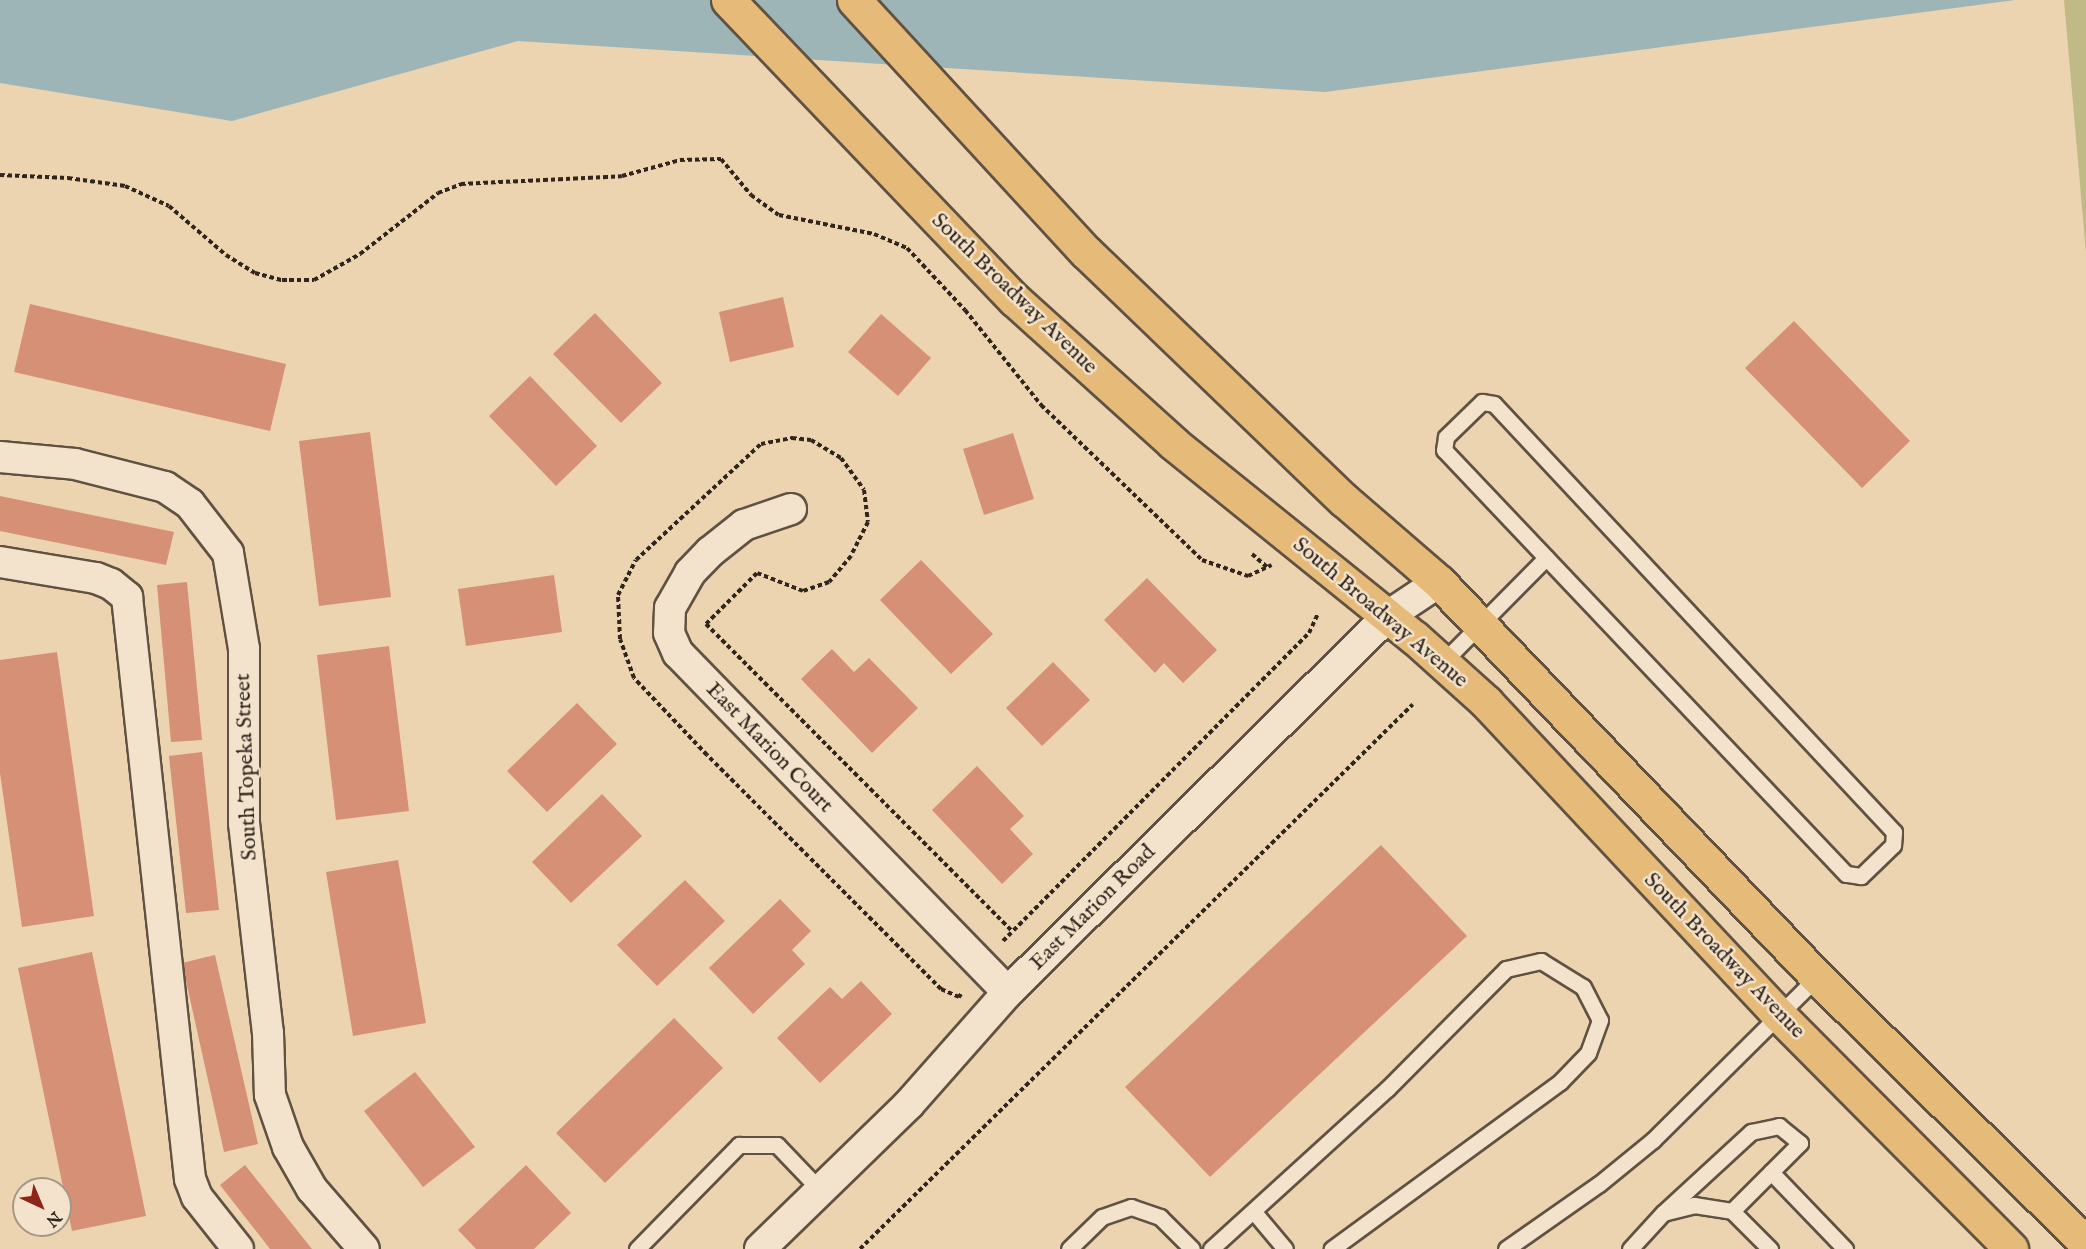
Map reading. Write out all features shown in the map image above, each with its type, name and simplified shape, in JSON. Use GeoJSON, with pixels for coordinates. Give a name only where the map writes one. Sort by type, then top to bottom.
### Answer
{"type":"FeatureCollection","features":[{"type":"Feature","properties":{"kind":"main road","name":"South Broadway Avenue"},"geometry":{"type":"LineString","coordinates":[[728,0],[1015,300],[1173,443],[1388,616],[1486,702],[1780,1016],[2010,1249]]}},
{"type":"Feature","properties":{"kind":"main road"},"geometry":{"type":"LineString","coordinates":[[854,0],[1086,252],[1344,500],[1439,582],[1817,977],[2086,1243]]}},
{"type":"Feature","properties":{"kind":"street","name":"South Topeka Street"},"geometry":{"type":"LineString","coordinates":[[0,457],[75,464],[165,487],[190,504],[228,553],[244,648],[244,823],[268,1033],[270,1095],[288,1147],[312,1189],[364,1249]]}},
{"type":"Feature","properties":{"kind":"street","name":"East Marion Court"},"geometry":{"type":"LineString","coordinates":[[791,508],[744,525],[710,552],[678,591],[670,608],[669,633],[678,653],[706,684],[1008,992]]}},
{"type":"Feature","properties":{"kind":"street"},"geometry":{"type":"LineString","coordinates":[[0,561],[96,578],[111,584],[127,597],[190,1179],[197,1197],[238,1249]]}},
{"type":"Feature","properties":{"kind":"street","name":"East Marion Road"},"geometry":{"type":"LineString","coordinates":[[760,1249],[909,1104],[1008,992],[1388,616],[1439,582]]}},
{"type":"Feature","properties":{"kind":"lane"},"geometry":{"type":"LineString","coordinates":[[1482,402],[1494,404],[1886,823],[1894,832],[1893,845],[1861,876],[1846,874],[1546,558],[1444,450],[1446,437],[1482,402]]}},
{"type":"Feature","properties":{"kind":"lane"},"geometry":{"type":"LineString","coordinates":[[1442,663],[1546,558]]}},
{"type":"Feature","properties":{"kind":"lane"},"geometry":{"type":"LineString","coordinates":[[1211,1249],[1387,1089],[1506,969],[1541,961],[1583,987],[1600,1020],[1588,1053],[1560,1082],[1332,1249]]}},
{"type":"Feature","properties":{"kind":"lane"},"geometry":{"type":"LineString","coordinates":[[1506,1249],[1599,1184],[1653,1140],[1817,977]]}},
{"type":"Feature","properties":{"kind":"lane"},"geometry":{"type":"LineString","coordinates":[[1630,1249],[1663,1213],[1751,1132],[1779,1126],[1800,1143],[1732,1210]]}},
{"type":"Feature","properties":{"kind":"lane"},"geometry":{"type":"LineString","coordinates":[[637,1249],[739,1145],[777,1145],[821,1191]]}},
{"type":"Feature","properties":{"kind":"lane"},"geometry":{"type":"LineString","coordinates":[[1771,1172],[1845,1249]]}},
{"type":"Feature","properties":{"kind":"lane"},"geometry":{"type":"LineString","coordinates":[[1663,1213],[1694,1205],[1732,1210],[1770,1249]]}},
{"type":"Feature","properties":{"kind":"lane"},"geometry":{"type":"LineString","coordinates":[[1069,1249],[1102,1217],[1131,1207],[1160,1217],[1192,1249]]}},
{"type":"Feature","properties":{"kind":"lane"},"geometry":{"type":"LineString","coordinates":[[1254,1212],[1285,1249]]}},
{"type":"Feature","properties":{"kind":"path"},"geometry":{"type":"LineString","coordinates":[[0,175],[68,178],[125,186],[169,206],[226,255],[255,273],[282,280],[314,280],[360,254],[438,193],[461,184],[622,176],[680,160],[721,159],[751,195],[779,215],[874,234],[907,248],[965,310],[1041,405],[1202,560],[1248,576],[1267,567]]}},
{"type":"Feature","properties":{"kind":"path"},"geometry":{"type":"LineString","coordinates":[[1012,931],[706,624],[758,573],[802,591],[829,582],[851,556],[868,522],[864,490],[842,458],[811,440],[792,438],[760,444],[636,560],[618,595],[620,639],[634,678],[940,989],[959,996],[1012,931],[1309,633],[1318,614]]}},
{"type":"Feature","properties":{"kind":"path"},"geometry":{"type":"LineString","coordinates":[[860,1249],[1413,704]]}},
{"type":"Feature","properties":{"kind":"shaded area"},"geometry":{"type":"Polygon","coordinates":[[[2064,0],[2086,0],[2086,253],[2064,0]]]}},
{"type":"Feature","properties":{"kind":"water"},"geometry":{"type":"Polygon","coordinates":[[[0,0],[2015,0],[1325,92],[518,41],[232,121],[0,83],[0,0]]]}},
{"type":"Feature","properties":{"kind":"building"},"geometry":{"type":"Polygon","coordinates":[[[783,297],[794,347],[730,362],[719,312],[783,297]]]}},
{"type":"Feature","properties":{"kind":"building"},"geometry":{"type":"Polygon","coordinates":[[[30,304],[286,364],[270,431],[14,372],[30,304]]]}},
{"type":"Feature","properties":{"kind":"building"},"geometry":{"type":"Polygon","coordinates":[[[595,313],[662,383],[621,423],[553,354],[595,313]]]}},
{"type":"Feature","properties":{"kind":"building"},"geometry":{"type":"Polygon","coordinates":[[[881,314],[931,358],[898,396],[848,352],[881,314]]]}},
{"type":"Feature","properties":{"kind":"building"},"geometry":{"type":"Polygon","coordinates":[[[1794,321],[1910,441],[1862,488],[1745,368],[1794,321]]]}},
{"type":"Feature","properties":{"kind":"building"},"geometry":{"type":"Polygon","coordinates":[[[530,376],[597,446],[556,486],[489,416],[530,376]]]}},
{"type":"Feature","properties":{"kind":"building"},"geometry":{"type":"Polygon","coordinates":[[[370,432],[391,597],[319,606],[299,441],[370,432]]]}},
{"type":"Feature","properties":{"kind":"building"},"geometry":{"type":"Polygon","coordinates":[[[1013,433],[1034,499],[984,515],[963,449],[1013,433]]]}},
{"type":"Feature","properties":{"kind":"building"},"geometry":{"type":"Polygon","coordinates":[[[0,496],[174,532],[166,565],[0,531],[0,496]]]}},
{"type":"Feature","properties":{"kind":"building"},"geometry":{"type":"Polygon","coordinates":[[[921,560],[993,634],[951,674],[880,600],[921,560]]]}},
{"type":"Feature","properties":{"kind":"building"},"geometry":{"type":"Polygon","coordinates":[[[554,575],[562,632],[466,646],[458,589],[554,575]]]}},
{"type":"Feature","properties":{"kind":"building"},"geometry":{"type":"Polygon","coordinates":[[[1147,578],[1217,650],[1183,683],[1164,663],[1155,673],[1104,620],[1147,578]]]}},
{"type":"Feature","properties":{"kind":"building"},"geometry":{"type":"Polygon","coordinates":[[[187,582],[202,740],[171,742],[157,585],[187,582]]]}},
{"type":"Feature","properties":{"kind":"building"},"geometry":{"type":"Polygon","coordinates":[[[389,646],[409,811],[336,820],[317,655],[389,646]]]}},
{"type":"Feature","properties":{"kind":"building"},"geometry":{"type":"Polygon","coordinates":[[[832,649],[854,672],[869,658],[918,708],[872,753],[801,679],[832,649]]]}},
{"type":"Feature","properties":{"kind":"building"},"geometry":{"type":"Polygon","coordinates":[[[57,652],[94,916],[22,927],[0,773],[0,660],[57,652]]]}},
{"type":"Feature","properties":{"kind":"building"},"geometry":{"type":"Polygon","coordinates":[[[1053,662],[1090,700],[1042,746],[1006,708],[1053,662]]]}},
{"type":"Feature","properties":{"kind":"building"},"geometry":{"type":"Polygon","coordinates":[[[577,703],[617,744],[547,812],[507,771],[577,703]]]}},
{"type":"Feature","properties":{"kind":"building"},"geometry":{"type":"Polygon","coordinates":[[[202,752],[219,910],[186,913],[169,756],[202,752]]]}},
{"type":"Feature","properties":{"kind":"building"},"geometry":{"type":"Polygon","coordinates":[[[977,766],[1024,816],[1010,829],[1033,854],[1002,884],[932,810],[977,766]]]}},
{"type":"Feature","properties":{"kind":"building"},"geometry":{"type":"Polygon","coordinates":[[[602,794],[642,836],[571,903],[532,862],[602,794]]]}},
{"type":"Feature","properties":{"kind":"building"},"geometry":{"type":"Polygon","coordinates":[[[1381,845],[1467,936],[1210,1177],[1125,1087],[1381,845]]]}},
{"type":"Feature","properties":{"kind":"building"},"geometry":{"type":"Polygon","coordinates":[[[398,860],[426,1023],[353,1036],[326,872],[398,860]]]}},
{"type":"Feature","properties":{"kind":"building"},"geometry":{"type":"Polygon","coordinates":[[[685,880],[725,921],[657,986],[617,945],[685,880]]]}},
{"type":"Feature","properties":{"kind":"building"},"geometry":{"type":"Polygon","coordinates":[[[780,899],[811,931],[792,950],[805,964],[753,1014],[709,968],[780,899]]]}},
{"type":"Feature","properties":{"kind":"building"},"geometry":{"type":"Polygon","coordinates":[[[92,952],[146,1216],[72,1231],[72,1177],[61,1177],[18,968],[92,952]]]}},
{"type":"Feature","properties":{"kind":"building"},"geometry":{"type":"Polygon","coordinates":[[[215,955],[258,1144],[224,1152],[182,963],[215,955]]]}},
{"type":"Feature","properties":{"kind":"building"},"geometry":{"type":"Polygon","coordinates":[[[861,981],[892,1014],[820,1083],[777,1038],[830,987],[842,999],[861,981]]]}},
{"type":"Feature","properties":{"kind":"building"},"geometry":{"type":"Polygon","coordinates":[[[674,1018],[723,1068],[605,1183],[556,1133],[674,1018]]]}},
{"type":"Feature","properties":{"kind":"building"},"geometry":{"type":"Polygon","coordinates":[[[415,1072],[475,1147],[423,1187],[364,1111],[415,1072]]]}},
{"type":"Feature","properties":{"kind":"building"},"geometry":{"type":"Polygon","coordinates":[[[245,1165],[312,1249],[270,1249],[220,1185],[245,1165]]]}},
{"type":"Feature","properties":{"kind":"building"},"geometry":{"type":"Polygon","coordinates":[[[526,1165],[571,1213],[534,1249],[476,1249],[458,1230],[526,1165]]]}}]}
